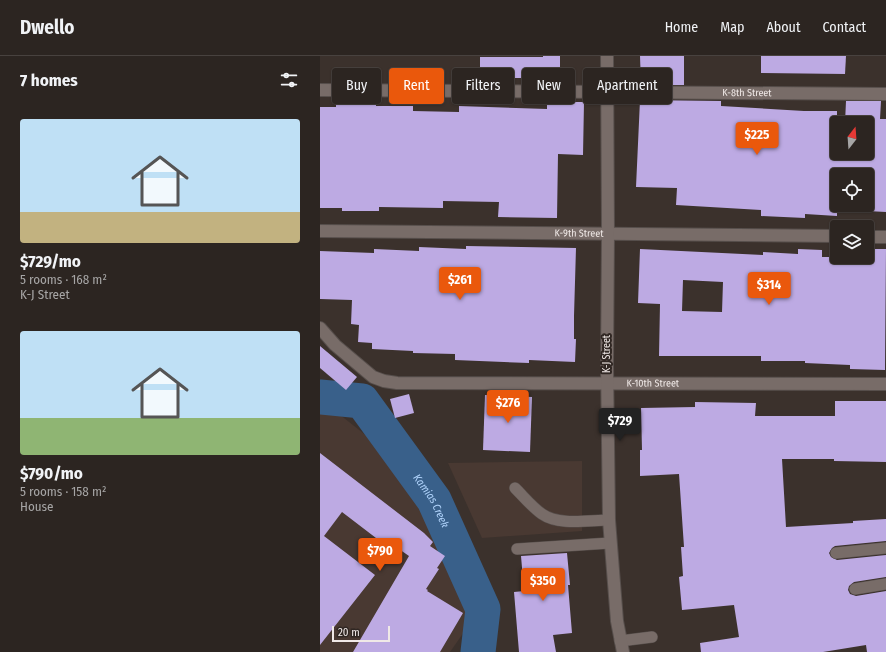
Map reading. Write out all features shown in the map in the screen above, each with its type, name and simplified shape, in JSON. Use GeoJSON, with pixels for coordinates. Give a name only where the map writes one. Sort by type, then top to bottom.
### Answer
{"type":"FeatureCollection","features":[{"type":"Feature","properties":{"kind":"street","name":"K-J Street"},"geometry":{"type":"LineString","coordinates":[[607,56],[607,68]]}},
{"type":"Feature","properties":{"kind":"street","name":"K-8th Street"},"geometry":{"type":"LineString","coordinates":[[320,90],[583,93]]}},
{"type":"Feature","properties":{"kind":"street","name":"K-8th Street"},"geometry":{"type":"LineString","coordinates":[[672,93],[886,94]]}},
{"type":"Feature","properties":{"kind":"street","name":"K-J Street"},"geometry":{"type":"LineString","coordinates":[[606,104],[609,520],[617,621],[622,646]]}},
{"type":"Feature","properties":{"kind":"street","name":"K-9th Street"},"geometry":{"type":"LineString","coordinates":[[320,231],[830,236]]}},
{"type":"Feature","properties":{"kind":"street"},"geometry":{"type":"LineString","coordinates":[[874,237],[886,237]]}},
{"type":"Feature","properties":{"kind":"street","name":"K-10th Street"},"geometry":{"type":"LineString","coordinates":[[320,328],[335,345],[373,377],[384,381],[397,383],[886,384]]}},
{"type":"Feature","properties":{"kind":"lane"},"geometry":{"type":"LineString","coordinates":[[515,488],[542,514],[555,520],[609,520]]}},
{"type":"Feature","properties":{"kind":"lane"},"geometry":{"type":"LineString","coordinates":[[517,549],[610,543]]}},
{"type":"Feature","properties":{"kind":"lane"},"geometry":{"type":"LineString","coordinates":[[836,553],[886,548]]}},
{"type":"Feature","properties":{"kind":"lane"},"geometry":{"type":"LineString","coordinates":[[855,589],[886,584]]}},
{"type":"Feature","properties":{"kind":"lane"},"geometry":{"type":"LineString","coordinates":[[622,646],[652,637]]}},
{"type":"Feature","properties":{"kind":"shaded area"},"geometry":{"type":"Polygon","coordinates":[[[320,403],[325,403],[387,452],[478,612],[450,652],[320,652],[320,403]]]}},
{"type":"Feature","properties":{"kind":"shaded area"},"geometry":{"type":"Polygon","coordinates":[[[582,461],[582,531],[482,538],[448,463],[582,461]]]}},
{"type":"Feature","properties":{"kind":"building"},"geometry":{"type":"Polygon","coordinates":[[[560,56],[560,68],[522,68],[522,78],[514,78],[514,68],[480,68],[480,57],[560,56]]]}},
{"type":"Feature","properties":{"kind":"building"},"geometry":{"type":"Polygon","coordinates":[[[640,56],[684,56],[684,85],[672,85],[672,68],[640,68],[640,56]]]}},
{"type":"Feature","properties":{"kind":"building"},"geometry":{"type":"Polygon","coordinates":[[[761,56],[846,56],[845,74],[761,73],[761,56]]]}},
{"type":"Feature","properties":{"kind":"building"},"geometry":{"type":"Polygon","coordinates":[[[672,100],[721,101],[721,106],[804,111],[837,111],[837,116],[830,116],[830,160],[874,160],[874,116],[845,116],[846,101],[881,101],[880,119],[886,119],[886,212],[874,211],[874,168],[830,168],[830,212],[837,212],[837,216],[805,214],[805,218],[761,216],[761,210],[676,205],[677,188],[636,187],[640,104],[672,104],[672,100]]]}},
{"type":"Feature","properties":{"kind":"building"},"geometry":{"type":"Polygon","coordinates":[[[575,102],[583,102],[584,104],[583,155],[558,154],[557,218],[498,217],[499,202],[443,201],[443,208],[379,207],[379,211],[342,211],[342,208],[320,208],[320,107],[336,107],[336,104],[376,104],[376,106],[413,106],[413,111],[459,112],[459,106],[547,109],[547,104],[575,104],[575,102]]]}},
{"type":"Feature","properties":{"kind":"building"},"geometry":{"type":"Polygon","coordinates":[[[466,246],[576,248],[574,316],[574,339],[576,339],[575,362],[529,360],[529,363],[455,360],[455,354],[413,353],[413,351],[372,349],[372,343],[358,342],[359,325],[351,324],[352,300],[320,299],[320,251],[374,253],[374,249],[419,251],[419,247],[466,249],[466,246]]]}},
{"type":"Feature","properties":{"kind":"building"},"geometry":{"type":"Polygon","coordinates":[[[640,249],[763,255],[763,252],[798,254],[798,249],[822,250],[822,257],[830,257],[830,264],[874,264],[874,249],[886,249],[885,370],[850,369],[850,365],[805,363],[805,361],[761,361],[761,356],[659,356],[660,304],[638,303],[640,249]],[[683,280],[682,311],[722,312],[723,282],[683,280]]]}},
{"type":"Feature","properties":{"kind":"building"},"geometry":{"type":"Polygon","coordinates":[[[320,346],[357,377],[346,390],[320,368],[320,346]]]}},
{"type":"Feature","properties":{"kind":"building"},"geometry":{"type":"Polygon","coordinates":[[[409,394],[414,413],[395,418],[390,399],[409,394]]]}},
{"type":"Feature","properties":{"kind":"building"},"geometry":{"type":"Polygon","coordinates":[[[485,395],[532,397],[530,452],[483,450],[485,395]]]}},
{"type":"Feature","properties":{"kind":"building"},"geometry":{"type":"Polygon","coordinates":[[[835,401],[886,401],[886,462],[834,461],[834,459],[782,459],[786,527],[853,523],[853,521],[886,519],[886,541],[835,546],[829,553],[831,557],[837,560],[886,555],[886,577],[854,582],[849,586],[848,590],[850,594],[856,596],[886,591],[886,652],[867,652],[866,645],[823,652],[701,652],[700,643],[739,637],[734,605],[682,610],[679,577],[683,576],[681,547],[684,547],[679,474],[640,476],[640,450],[642,450],[641,408],[695,407],[695,402],[756,403],[755,416],[835,416],[835,401]]]}},
{"type":"Feature","properties":{"kind":"building"},"geometry":{"type":"Polygon","coordinates":[[[320,453],[424,533],[433,542],[430,546],[445,556],[437,568],[439,569],[426,589],[463,613],[440,652],[353,652],[409,556],[396,547],[393,551],[342,512],[324,536],[375,575],[320,645],[320,453]]]}},
{"type":"Feature","properties":{"kind":"building"},"geometry":{"type":"Polygon","coordinates":[[[567,553],[572,633],[553,635],[556,652],[519,652],[514,592],[524,591],[521,556],[567,553]]]}},
{"type":"Feature","properties":{"kind":"waterway","name":"Kamias Creek"},"geometry":{"type":"LineString","coordinates":[[320,397],[362,401],[434,500],[483,609],[478,652]]}}]}
